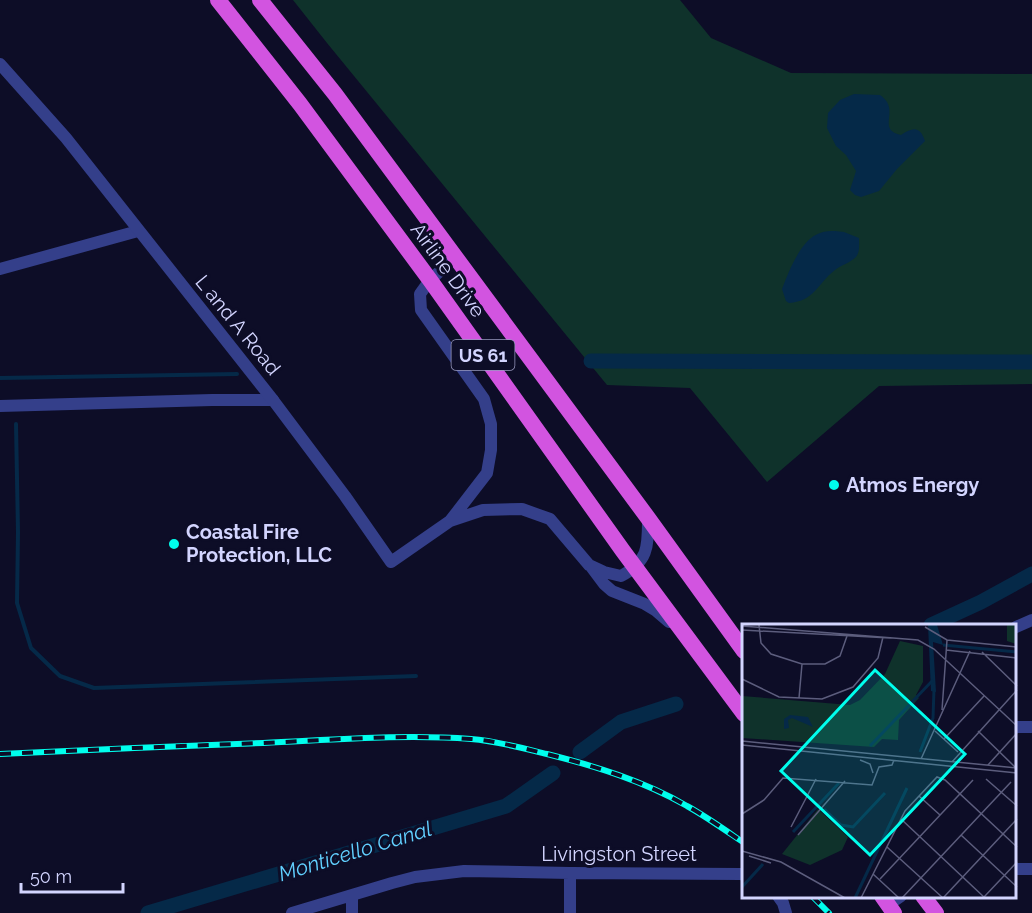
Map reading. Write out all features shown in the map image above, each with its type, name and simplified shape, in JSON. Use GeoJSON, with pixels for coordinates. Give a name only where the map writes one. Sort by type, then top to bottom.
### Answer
{"type":"FeatureCollection","features":[{"type":"Feature","properties":{"kind":"highway","name":"Airline Drive"},"geometry":{"type":"LineString","coordinates":[[218,0],[300,104],[430,280],[635,567],[742,711]]}},
{"type":"Feature","properties":{"kind":"highway","name":"Airline Drive"},"geometry":{"type":"LineString","coordinates":[[260,0],[335,94],[742,648]]}},
{"type":"Feature","properties":{"kind":"highway"},"geometry":{"type":"LineString","coordinates":[[924,898],[936,913]]}},
{"type":"Feature","properties":{"kind":"street","name":"L and A Road"},"geometry":{"type":"LineString","coordinates":[[0,64],[66,138],[273,400],[391,562],[450,521]]}},
{"type":"Feature","properties":{"kind":"street"},"geometry":{"type":"LineString","coordinates":[[0,269],[138,231]]}},
{"type":"Feature","properties":{"kind":"street"},"geometry":{"type":"LineString","coordinates":[[450,521],[486,472],[491,450],[491,424],[484,399],[421,310],[420,294],[430,280],[456,257]]}},
{"type":"Feature","properties":{"kind":"street"},"geometry":{"type":"LineString","coordinates":[[0,406],[273,400]]}},
{"type":"Feature","properties":{"kind":"street"},"geometry":{"type":"LineString","coordinates":[[450,521],[483,510],[522,509],[550,519],[604,584],[612,591],[655,610],[690,642]]}},
{"type":"Feature","properties":{"kind":"street"},"geometry":{"type":"LineString","coordinates":[[589,565],[621,576],[635,567],[642,560],[646,551],[648,518]]}},
{"type":"Feature","properties":{"kind":"street"},"geometry":{"type":"LineString","coordinates":[[1017,627],[1032,621]]}},
{"type":"Feature","properties":{"kind":"street","name":"Livingston Street"},"geometry":{"type":"LineString","coordinates":[[292,913],[392,883],[464,871],[742,875]]}},
{"type":"Feature","properties":{"kind":"street"},"geometry":{"type":"LineString","coordinates":[[570,873],[570,913]]}},
{"type":"Feature","properties":{"kind":"street"},"geometry":{"type":"LineString","coordinates":[[352,895],[352,913]]}},
{"type":"Feature","properties":{"kind":"street"},"geometry":{"type":"LineString","coordinates":[[779,898],[786,913]]}},
{"type":"Feature","properties":{"kind":"green space"},"geometry":{"type":"Polygon","coordinates":[[[293,0],[680,0],[711,38],[791,73],[1032,74],[1032,384],[879,386],[767,482],[690,388],[607,385],[293,0]]]}},
{"type":"Feature","properties":{"kind":"water"},"geometry":{"type":"Polygon","coordinates":[[[854,94],[880,95],[889,107],[891,130],[901,135],[916,129],[925,141],[879,191],[861,197],[850,190],[856,171],[846,155],[836,146],[827,128],[828,113],[840,100],[854,94]]]}},
{"type":"Feature","properties":{"kind":"water"},"geometry":{"type":"Polygon","coordinates":[[[835,231],[859,238],[859,251],[856,257],[835,270],[805,299],[789,303],[786,301],[782,289],[801,249],[813,236],[835,231]]]}},
{"type":"Feature","properties":{"kind":"waterway"},"geometry":{"type":"LineString","coordinates":[[591,361],[1032,362]]}},
{"type":"Feature","properties":{"kind":"waterway"},"geometry":{"type":"LineString","coordinates":[[0,378],[237,374]]}},
{"type":"Feature","properties":{"kind":"waterway"},"geometry":{"type":"LineString","coordinates":[[16,424],[17,603],[31,648],[60,676],[94,688],[416,676]]}},
{"type":"Feature","properties":{"kind":"waterway"},"geometry":{"type":"LineString","coordinates":[[933,624],[981,602],[1032,574]]}},
{"type":"Feature","properties":{"kind":"waterway"},"geometry":{"type":"LineString","coordinates":[[580,752],[621,722],[676,704]]}},
{"type":"Feature","properties":{"kind":"waterway","name":"Monticello Canal"},"geometry":{"type":"LineString","coordinates":[[148,913],[506,806],[553,773]]}},
{"type":"Feature","properties":{"kind":"railway"},"geometry":{"type":"LineString","coordinates":[[0,754],[367,738],[419,737],[481,740],[565,759],[636,782],[671,797],[742,842]]}},
{"type":"Feature","properties":{"kind":"railway"},"geometry":{"type":"LineString","coordinates":[[814,898],[829,913]]}},
{"type":"Feature","properties":{"kind":"place","name":"Atmos Energy"},"geometry":{"type":"Point","coordinates":[834,485]}},
{"type":"Feature","properties":{"kind":"place","name":"Coastal Fire Protection, LLC"},"geometry":{"type":"Point","coordinates":[174,544]}}]}
